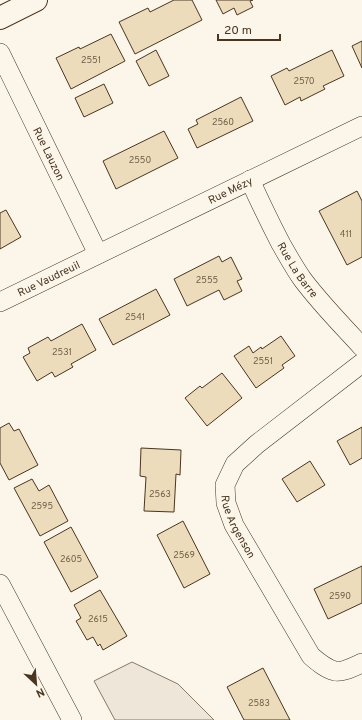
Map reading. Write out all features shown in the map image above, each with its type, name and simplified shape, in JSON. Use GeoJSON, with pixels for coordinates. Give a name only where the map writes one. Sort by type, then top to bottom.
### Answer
{"type":"FeatureCollection","features":[{"type":"Feature","properties":{"kind":"main road"},"geometry":{"type":"LineString","coordinates":[[0,18],[36,0]]}},
{"type":"Feature","properties":{"kind":"street","name":"Rue Lauzon"},"geometry":{"type":"LineString","coordinates":[[0,53],[98,254]]}},
{"type":"Feature","properties":{"kind":"street","name":"Rue Mézy"},"geometry":{"type":"LineString","coordinates":[[98,254],[362,126]]}},
{"type":"Feature","properties":{"kind":"street","name":"Rue La Barre"},"geometry":{"type":"LineString","coordinates":[[250,180],[264,211],[292,263],[303,280],[362,347]]}},
{"type":"Feature","properties":{"kind":"street","name":"Rue Vaudreuil"},"geometry":{"type":"LineString","coordinates":[[0,302],[98,254]]}},
{"type":"Feature","properties":{"kind":"street","name":"Rue Argenson"},"geometry":{"type":"LineString","coordinates":[[362,363],[257,444],[236,464],[225,484],[226,503],[234,525],[311,656],[320,664],[336,672],[352,668],[362,663]]}},
{"type":"Feature","properties":{"kind":"street"},"geometry":{"type":"LineString","coordinates":[[0,584],[72,720]]}},
{"type":"Feature","properties":{"kind":"shaded area"},"geometry":{"type":"Polygon","coordinates":[[[132,662],[178,684],[214,720],[115,720],[94,681],[132,662]]]}},
{"type":"Feature","properties":{"kind":"building"},"geometry":{"type":"Polygon","coordinates":[[[174,0],[192,0],[202,20],[135,54],[119,22],[148,8],[150,12],[174,0]]]}},
{"type":"Feature","properties":{"kind":"building"},"geometry":{"type":"Polygon","coordinates":[[[216,0],[253,0],[250,1],[253,7],[237,15],[234,8],[223,14],[216,0]]]}},
{"type":"Feature","properties":{"kind":"building"},"geometry":{"type":"Polygon","coordinates":[[[111,34],[125,61],[71,89],[56,58],[79,47],[80,49],[111,34]]]}},
{"type":"Feature","properties":{"kind":"building"},"geometry":{"type":"Polygon","coordinates":[[[362,41],[362,68],[352,46],[362,41]]]}},
{"type":"Feature","properties":{"kind":"building"},"geometry":{"type":"Polygon","coordinates":[[[156,50],[169,76],[149,86],[136,61],[156,50]]]}},
{"type":"Feature","properties":{"kind":"building"},"geometry":{"type":"Polygon","coordinates":[[[332,50],[344,76],[323,86],[325,89],[301,101],[300,97],[285,105],[271,76],[287,68],[289,71],[332,50]]]}},
{"type":"Feature","properties":{"kind":"building"},"geometry":{"type":"Polygon","coordinates":[[[104,84],[113,103],[84,117],[75,98],[104,84]]]}},
{"type":"Feature","properties":{"kind":"building"},"geometry":{"type":"Polygon","coordinates":[[[241,97],[253,121],[197,148],[188,129],[198,124],[196,120],[241,97]]]}},
{"type":"Feature","properties":{"kind":"building"},"geometry":{"type":"Polygon","coordinates":[[[164,131],[178,158],[116,189],[103,161],[164,131]]]}},
{"type":"Feature","properties":{"kind":"building"},"geometry":{"type":"Polygon","coordinates":[[[357,191],[362,201],[362,257],[347,265],[319,211],[357,191]]]}},
{"type":"Feature","properties":{"kind":"building"},"geometry":{"type":"Polygon","coordinates":[[[6,210],[21,237],[0,249],[0,213],[6,210]]]}},
{"type":"Feature","properties":{"kind":"building"},"geometry":{"type":"Polygon","coordinates":[[[219,256],[222,262],[231,257],[242,279],[237,281],[242,291],[224,300],[219,290],[187,306],[174,279],[219,256]]]}},
{"type":"Feature","properties":{"kind":"building"},"geometry":{"type":"Polygon","coordinates":[[[156,289],[170,315],[113,345],[99,319],[156,289]]]}},
{"type":"Feature","properties":{"kind":"building"},"geometry":{"type":"Polygon","coordinates":[[[82,324],[96,350],[71,364],[73,367],[55,377],[52,372],[37,381],[23,357],[30,353],[28,348],[48,337],[51,341],[82,324]]]}},
{"type":"Feature","properties":{"kind":"building"},"geometry":{"type":"Polygon","coordinates":[[[281,336],[295,356],[282,365],[284,368],[256,388],[234,356],[249,346],[253,353],[261,347],[262,349],[281,336]]]}},
{"type":"Feature","properties":{"kind":"building"},"geometry":{"type":"Polygon","coordinates":[[[222,373],[242,398],[207,426],[185,398],[200,386],[202,388],[222,373]]]}},
{"type":"Feature","properties":{"kind":"building"},"geometry":{"type":"Polygon","coordinates":[[[9,423],[14,431],[19,429],[38,465],[9,480],[0,463],[0,428],[9,423]]]}},
{"type":"Feature","properties":{"kind":"building"},"geometry":{"type":"Polygon","coordinates":[[[362,427],[362,458],[350,465],[337,441],[362,427]]]}},
{"type":"Feature","properties":{"kind":"building"},"geometry":{"type":"Polygon","coordinates":[[[141,448],[181,450],[180,475],[176,474],[174,512],[144,511],[146,477],[140,476],[141,448]]]}},
{"type":"Feature","properties":{"kind":"building"},"geometry":{"type":"Polygon","coordinates":[[[310,461],[325,485],[297,502],[282,479],[310,461]]]}},
{"type":"Feature","properties":{"kind":"building"},"geometry":{"type":"Polygon","coordinates":[[[32,479],[39,491],[49,485],[68,521],[40,536],[14,488],[32,479]]]}},
{"type":"Feature","properties":{"kind":"building"},"geometry":{"type":"Polygon","coordinates":[[[183,521],[210,574],[184,588],[157,535],[183,521]]]}},
{"type":"Feature","properties":{"kind":"building"},"geometry":{"type":"Polygon","coordinates":[[[71,527],[98,577],[71,592],[44,542],[71,527]]]}},
{"type":"Feature","properties":{"kind":"building"},"geometry":{"type":"Polygon","coordinates":[[[362,566],[362,603],[328,619],[314,589],[362,566]]]}},
{"type":"Feature","properties":{"kind":"building"},"geometry":{"type":"Polygon","coordinates":[[[100,590],[127,636],[103,650],[100,644],[98,646],[93,637],[87,640],[76,621],[81,618],[74,605],[100,590]]]}},
{"type":"Feature","properties":{"kind":"building"},"geometry":{"type":"Polygon","coordinates":[[[263,668],[290,720],[244,720],[227,687],[263,668]]]}}]}
